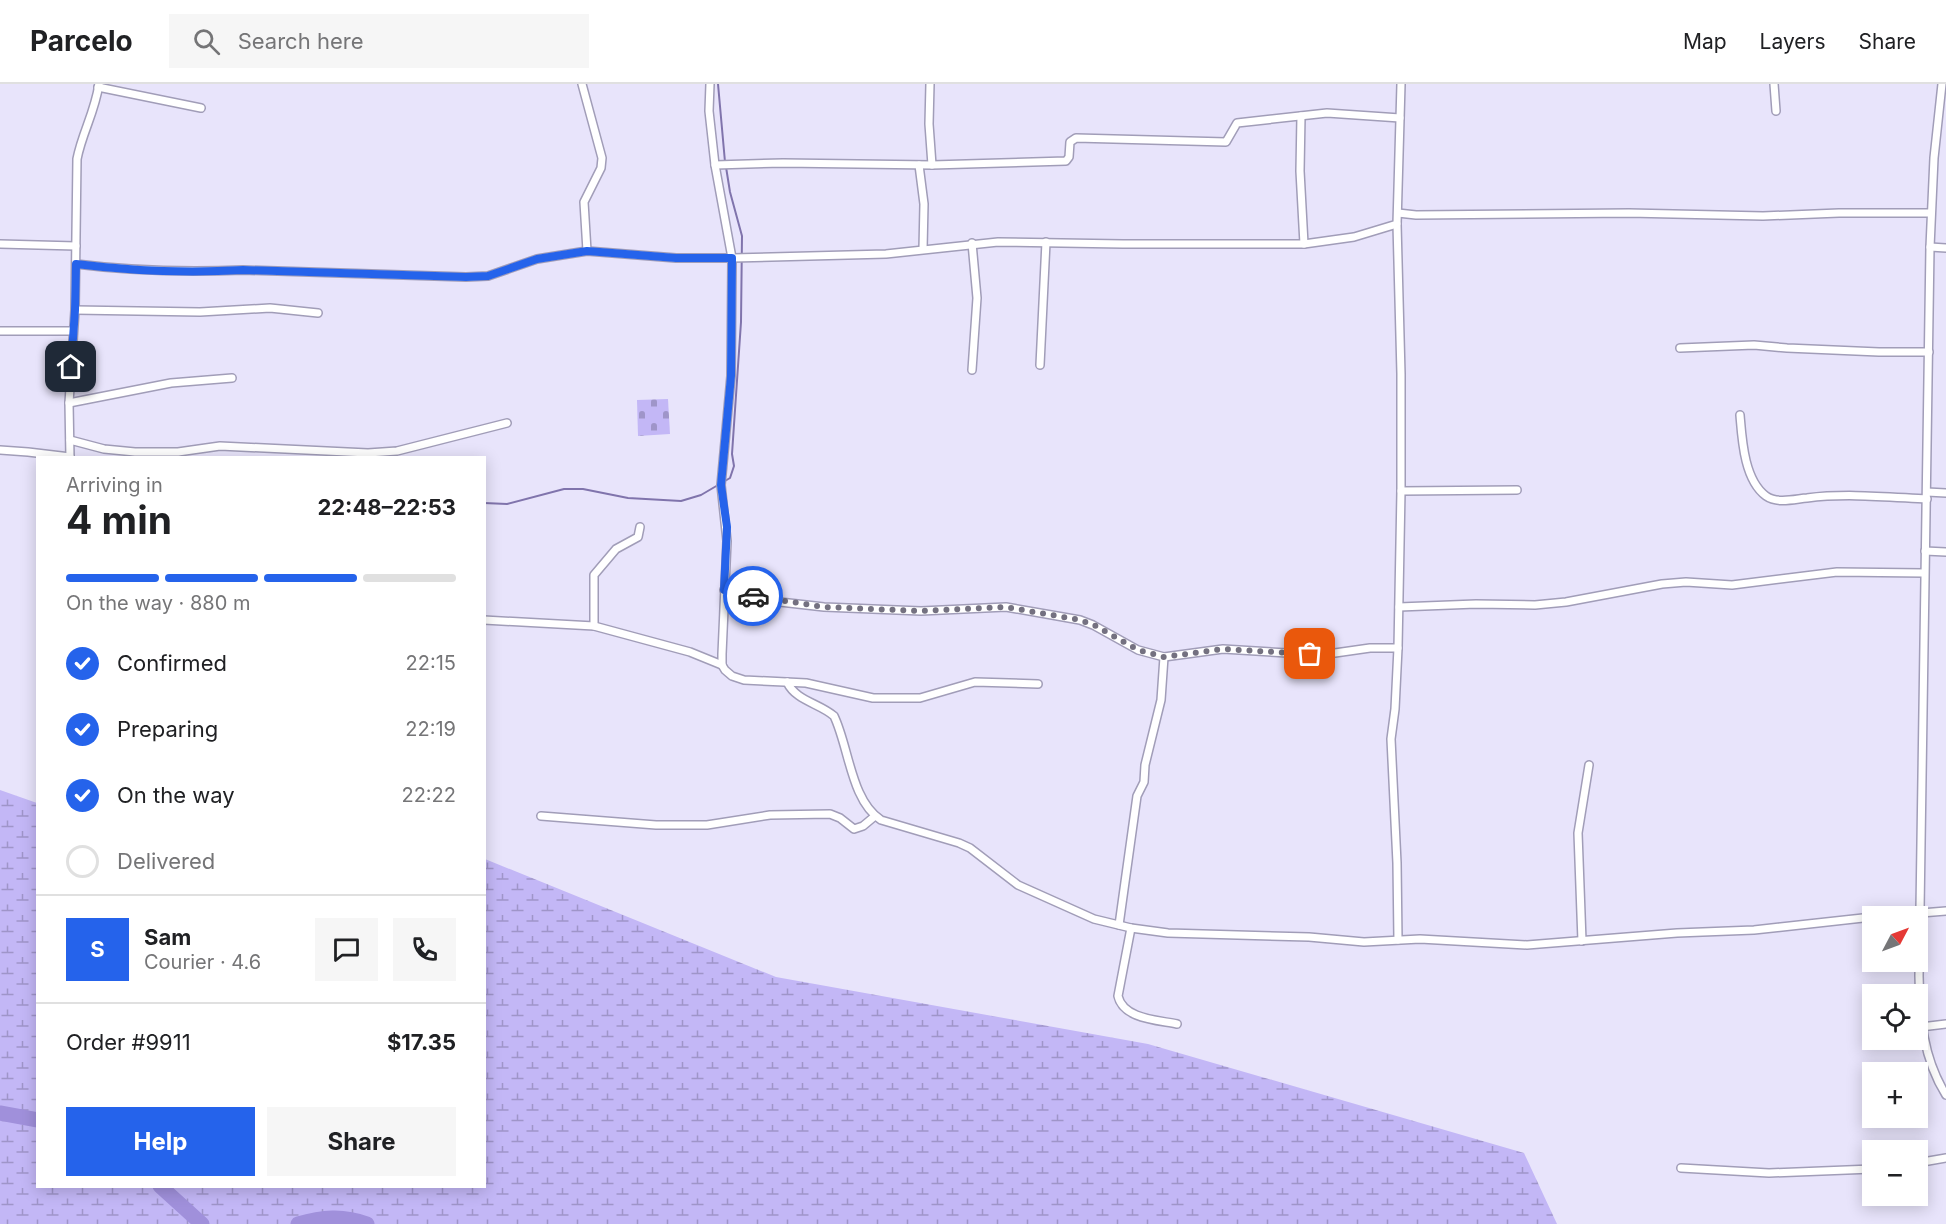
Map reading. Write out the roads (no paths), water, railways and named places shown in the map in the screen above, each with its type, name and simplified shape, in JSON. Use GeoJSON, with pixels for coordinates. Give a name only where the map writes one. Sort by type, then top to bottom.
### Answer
{"type":"FeatureCollection","features":[{"type":"Feature","properties":{"kind":"street"},"geometry":{"type":"LineString","coordinates":[[582,84],[602,158],[601,168],[584,202],[587,251]]}},
{"type":"Feature","properties":{"kind":"street"},"geometry":{"type":"LineString","coordinates":[[930,84],[929,124],[932,165]]}},
{"type":"Feature","properties":{"kind":"street"},"geometry":{"type":"LineString","coordinates":[[1398,940],[1391,739],[1395,710],[1400,607],[1401,362],[1397,224],[1401,84]]}},
{"type":"Feature","properties":{"kind":"street"},"geometry":{"type":"LineString","coordinates":[[1774,84],[1776,111]]}},
{"type":"Feature","properties":{"kind":"street"},"geometry":{"type":"LineString","coordinates":[[1920,906],[1930,247],[1942,84]]}},
{"type":"Feature","properties":{"kind":"street"},"geometry":{"type":"LineString","coordinates":[[70,456],[69,403],[76,264],[76,159],[96,106],[99,86],[201,108]]}},
{"type":"Feature","properties":{"kind":"street"},"geometry":{"type":"LineString","coordinates":[[711,86],[709,111],[715,165],[732,258],[731,376],[721,485],[727,527],[722,665]]}},
{"type":"Feature","properties":{"kind":"street"},"geometry":{"type":"LineString","coordinates":[[715,165],[783,163],[932,165],[1065,161],[1069,157],[1070,142],[1076,138],[1226,142],[1237,123],[1327,113],[1400,118]]}},
{"type":"Feature","properties":{"kind":"street"},"geometry":{"type":"LineString","coordinates":[[1301,116],[1300,171],[1304,244]]}},
{"type":"Feature","properties":{"kind":"street"},"geometry":{"type":"LineString","coordinates":[[920,165],[924,204],[923,249]]}},
{"type":"Feature","properties":{"kind":"street"},"geometry":{"type":"LineString","coordinates":[[1398,213],[1416,215],[1652,213],[1763,216],[1931,213]]}},
{"type":"Feature","properties":{"kind":"street"},"geometry":{"type":"LineString","coordinates":[[76,264],[116,269],[243,270],[466,277],[488,276],[537,259],[587,251],[676,258],[732,258],[886,254],[972,243],[1304,244],[1354,237],[1397,224]]}},
{"type":"Feature","properties":{"kind":"street"},"geometry":{"type":"LineString","coordinates":[[1040,365],[1046,242]]}},
{"type":"Feature","properties":{"kind":"street"},"geometry":{"type":"LineString","coordinates":[[972,243],[977,298],[972,370]]}},
{"type":"Feature","properties":{"kind":"street"},"geometry":{"type":"LineString","coordinates":[[0,244],[76,246]]}},
{"type":"Feature","properties":{"kind":"street"},"geometry":{"type":"LineString","coordinates":[[1930,247],[1946,248]]}},
{"type":"Feature","properties":{"kind":"street"},"geometry":{"type":"LineString","coordinates":[[75,310],[200,312],[270,308],[318,313]]}},
{"type":"Feature","properties":{"kind":"street"},"geometry":{"type":"LineString","coordinates":[[0,331],[73,331]]}},
{"type":"Feature","properties":{"kind":"street"},"geometry":{"type":"LineString","coordinates":[[1680,348],[1754,345],[1879,352],[1929,352]]}},
{"type":"Feature","properties":{"kind":"street"},"geometry":{"type":"LineString","coordinates":[[69,403],[171,383],[232,378]]}},
{"type":"Feature","properties":{"kind":"street"},"geometry":{"type":"LineString","coordinates":[[1740,415],[1746,462],[1762,492],[1771,499],[1787,501],[1824,496],[1927,496],[1946,492]]}},
{"type":"Feature","properties":{"kind":"street"},"geometry":{"type":"LineString","coordinates":[[70,440],[104,449],[135,452],[178,452],[220,446],[323,454],[368,453],[397,451],[507,423]]}},
{"type":"Feature","properties":{"kind":"street"},"geometry":{"type":"LineString","coordinates":[[0,450],[62,456]]}},
{"type":"Feature","properties":{"kind":"street"},"geometry":{"type":"LineString","coordinates":[[1401,490],[1517,490]]}},
{"type":"Feature","properties":{"kind":"street"},"geometry":{"type":"LineString","coordinates":[[594,626],[594,575],[616,549],[638,537],[640,527]]}},
{"type":"Feature","properties":{"kind":"street"},"geometry":{"type":"LineString","coordinates":[[1925,551],[1946,552]]}},
{"type":"Feature","properties":{"kind":"street"},"geometry":{"type":"LineString","coordinates":[[1400,607],[1476,604],[1535,605],[1686,582],[1732,585],[1837,572],[1924,573]]}},
{"type":"Feature","properties":{"kind":"street"},"geometry":{"type":"LineString","coordinates":[[724,590],[780,602],[824,607],[921,611],[1006,607],[1080,620],[1094,625],[1138,650],[1164,657],[1223,649],[1304,654],[1398,648]]}},
{"type":"Feature","properties":{"kind":"street"},"geometry":{"type":"LineString","coordinates":[[486,620],[594,626],[690,652],[722,665],[729,674],[744,680],[806,683],[873,698],[920,698],[975,682],[1038,684]]}},
{"type":"Feature","properties":{"kind":"street"},"geometry":{"type":"LineString","coordinates":[[1119,925],[1137,796],[1144,782],[1145,765],[1161,700],[1164,657]]}},
{"type":"Feature","properties":{"kind":"street"},"geometry":{"type":"LineString","coordinates":[[787,682],[789,687],[804,700],[834,716],[861,794],[875,816],[881,820],[970,848],[1008,879],[1094,920],[1131,928],[1179,933],[1288,936],[1364,942],[1448,940],[1527,945],[1677,933],[1754,930],[1862,918]]}},
{"type":"Feature","properties":{"kind":"street"},"geometry":{"type":"LineString","coordinates":[[1582,941],[1578,832],[1590,765]]}},
{"type":"Feature","properties":{"kind":"street"},"geometry":{"type":"LineString","coordinates":[[541,816],[656,825],[707,825],[770,815],[830,814],[840,818],[854,829],[875,816]]}},
{"type":"Feature","properties":{"kind":"street"},"geometry":{"type":"LineString","coordinates":[[1928,912],[1946,911]]}},
{"type":"Feature","properties":{"kind":"street"},"geometry":{"type":"LineString","coordinates":[[1131,928],[1118,996],[1119,1004],[1126,1011],[1178,1024]]}},
{"type":"Feature","properties":{"kind":"street"},"geometry":{"type":"LineString","coordinates":[[1928,1026],[1946,1024]]}},
{"type":"Feature","properties":{"kind":"street"},"geometry":{"type":"LineString","coordinates":[[1927,1050],[1931,1065],[1946,1095]]}},
{"type":"Feature","properties":{"kind":"street"},"geometry":{"type":"LineString","coordinates":[[1928,1161],[1946,1158]]}},
{"type":"Feature","properties":{"kind":"street"},"geometry":{"type":"LineString","coordinates":[[1681,1168],[1769,1173],[1862,1169]]}},
{"type":"Feature","properties":{"kind":"waterway"},"geometry":{"type":"LineString","coordinates":[[718,84],[725,162]]}},
{"type":"Feature","properties":{"kind":"waterway"},"geometry":{"type":"LineString","coordinates":[[486,503],[507,504],[564,489],[583,489],[628,498],[681,501],[701,495],[730,478],[734,466],[732,454],[741,322],[742,236],[726,167]]}},
{"type":"Feature","properties":{"kind":"waterway"},"geometry":{"type":"LineString","coordinates":[[0,1113],[36,1120]]}},
{"type":"Feature","properties":{"kind":"waterway"},"geometry":{"type":"LineString","coordinates":[[162,1188],[202,1224]]}},
{"type":"Feature","properties":{"kind":"waterway"},"geometry":{"type":"LineString","coordinates":[[298,1224],[332,1218],[349,1219],[367,1224]]}}]}
